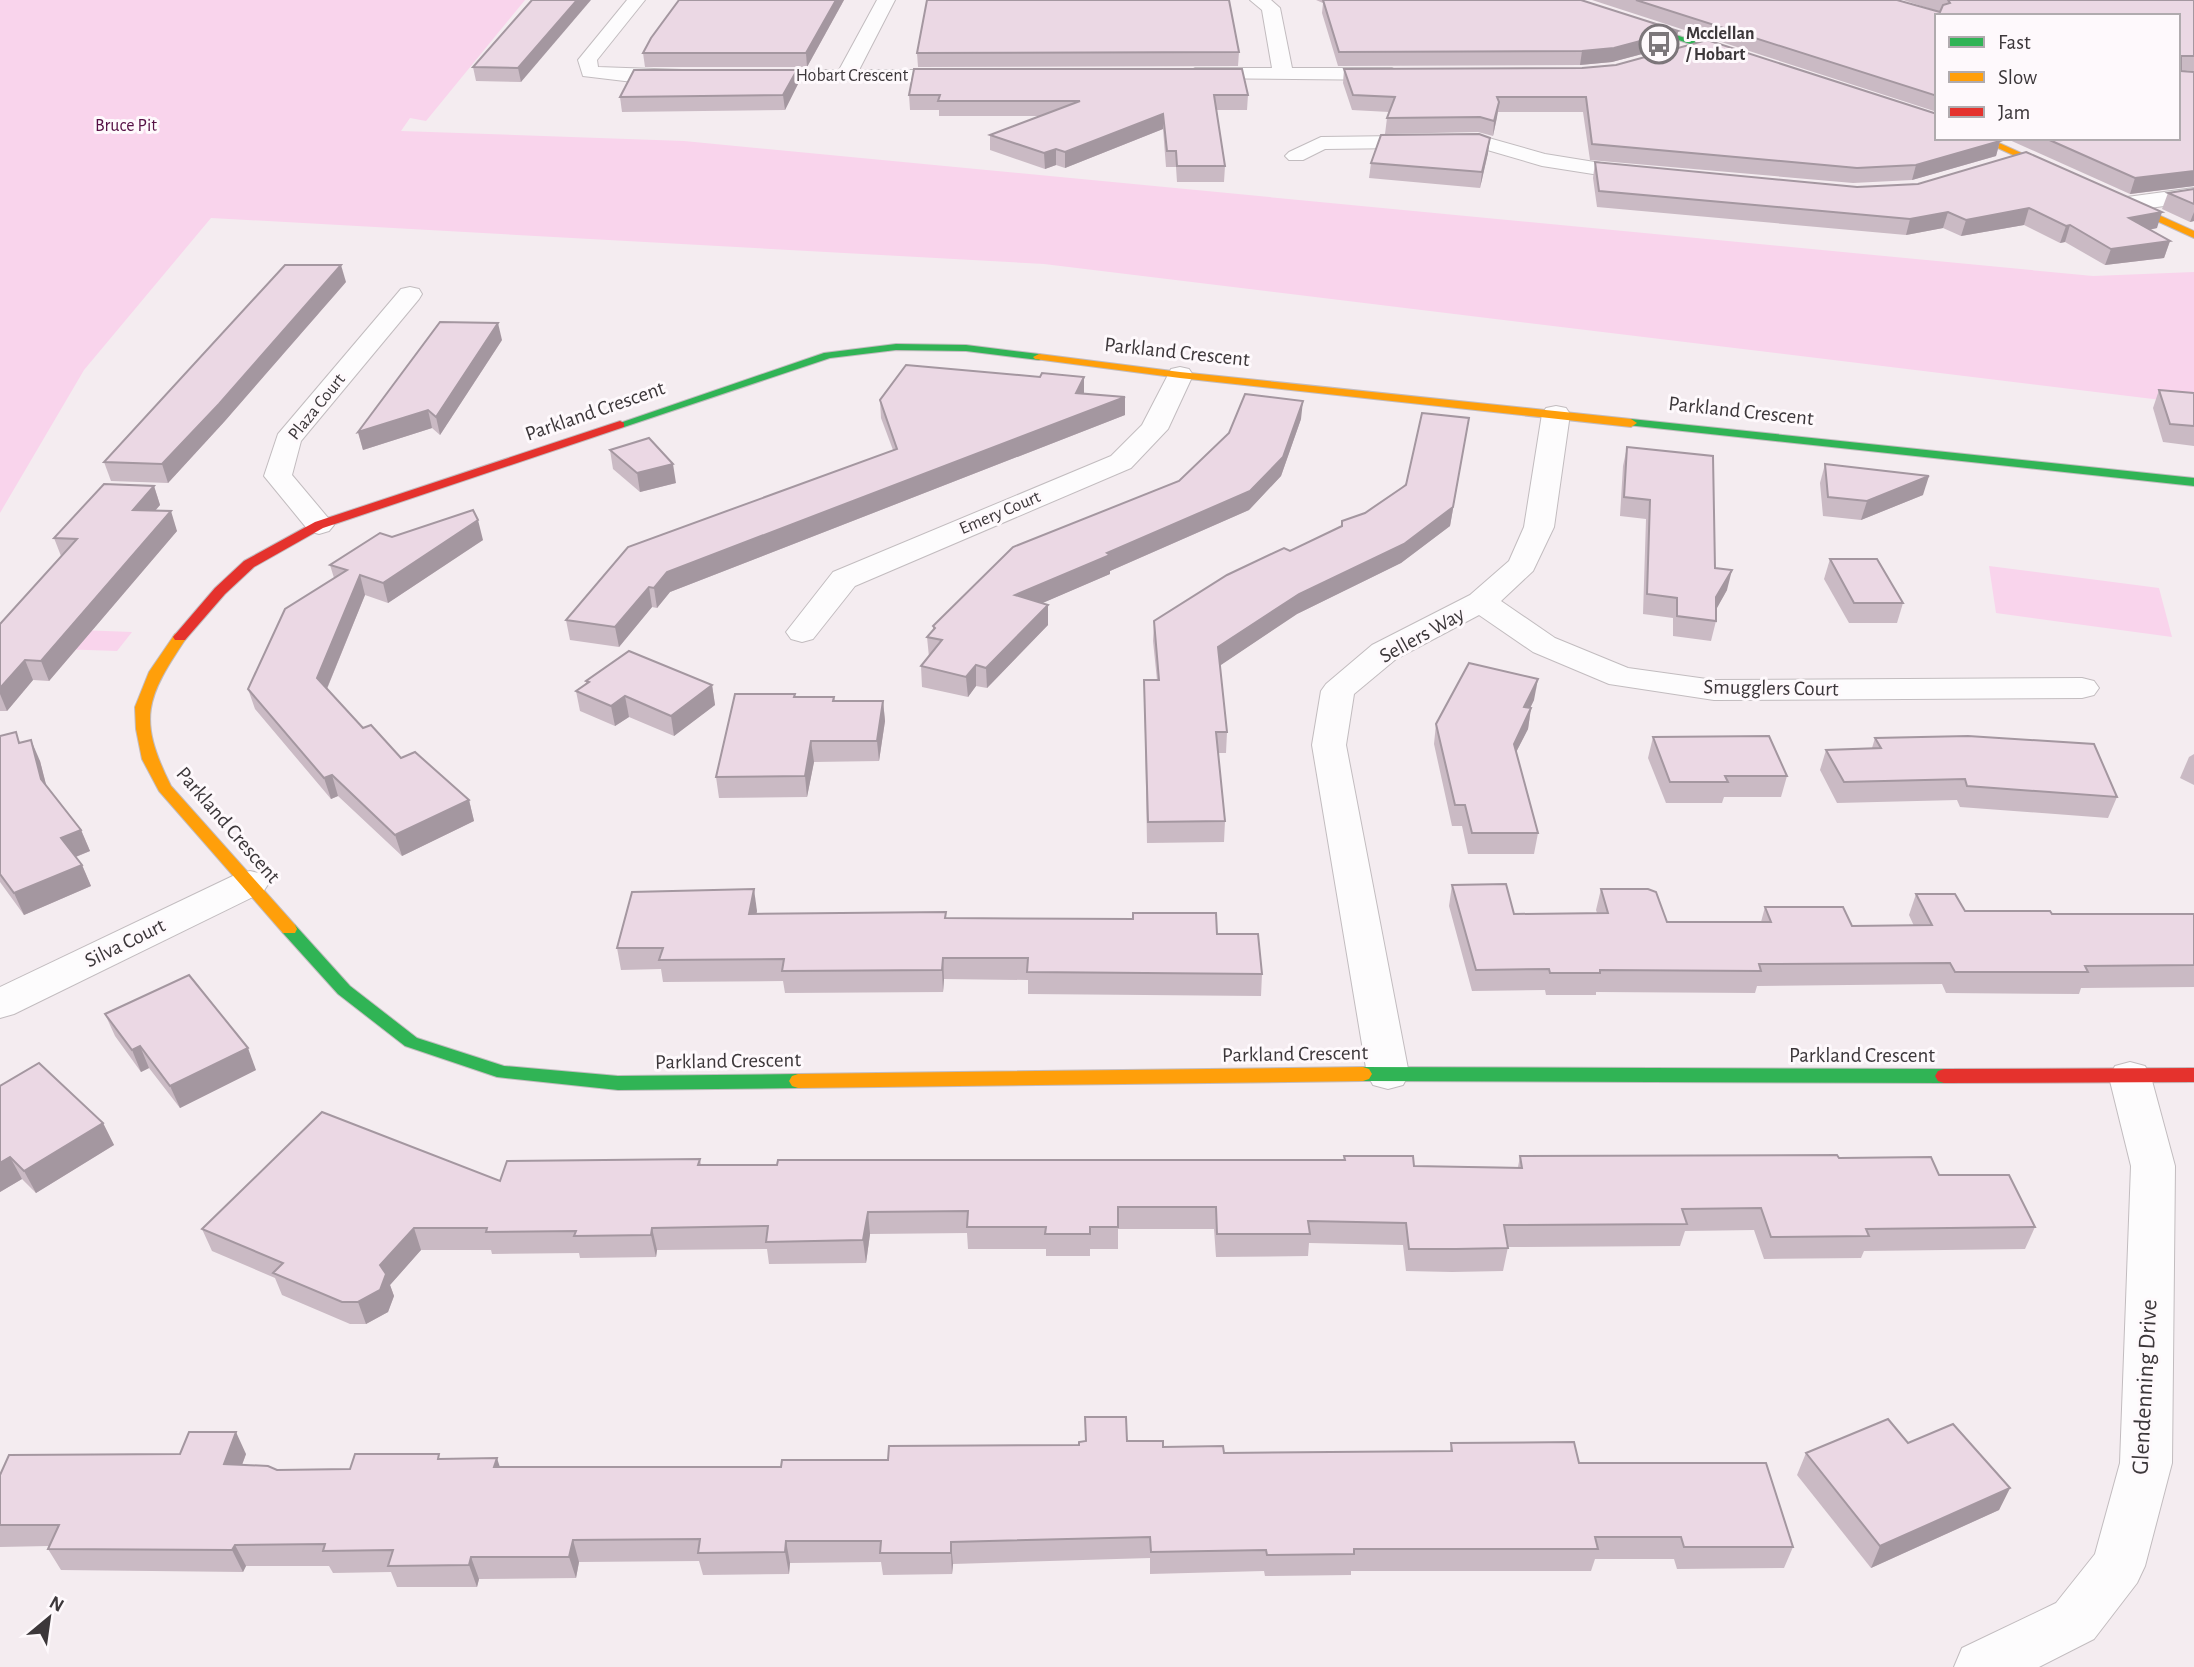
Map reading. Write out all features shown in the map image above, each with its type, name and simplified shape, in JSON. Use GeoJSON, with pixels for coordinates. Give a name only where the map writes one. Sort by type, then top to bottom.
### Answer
{"type":"FeatureCollection","features":[{"type":"Feature","properties":{"kind":"street"},"geometry":{"type":"LineString","coordinates":[[636,0],[587,60],[590,72],[633,76],[699,76]]}},
{"type":"Feature","properties":{"kind":"street"},"geometry":{"type":"LineString","coordinates":[[846,76],[886,0]]}},
{"type":"Feature","properties":{"kind":"street"},"geometry":{"type":"LineString","coordinates":[[1259,0],[1271,8],[1283,74]]}},
{"type":"Feature","properties":{"kind":"street"},"geometry":{"type":"LineString","coordinates":[[1565,0],[1766,66]]}},
{"type":"Feature","properties":{"kind":"street"},"geometry":{"type":"LineString","coordinates":[[1665,57],[1704,46]]}},
{"type":"Feature","properties":{"kind":"street"},"geometry":{"type":"LineString","coordinates":[[1173,75],[1418,74]]}},
{"type":"Feature","properties":{"kind":"street","name":"Hobart Crescent"},"geometry":{"type":"LineString","coordinates":[[726,76],[982,76]]}},
{"type":"Feature","properties":{"kind":"street"},"geometry":{"type":"LineString","coordinates":[[1985,140],[2194,235]]}},
{"type":"Feature","properties":{"kind":"street"},"geometry":{"type":"LineString","coordinates":[[1296,156],[1321,143],[1478,141],[1542,160],[1669,178]]}},
{"type":"Feature","properties":{"kind":"street"},"geometry":{"type":"LineString","coordinates":[[1991,167],[2024,157]]}},
{"type":"Feature","properties":{"kind":"street"},"geometry":{"type":"LineString","coordinates":[[2127,204],[2194,195]]}},
{"type":"Feature","properties":{"kind":"street","name":"Plaza Court"},"geometry":{"type":"LineString","coordinates":[[319,526],[278,476],[288,440],[410,294]]}},
{"type":"Feature","properties":{"kind":"street","name":"Parkland Crescent"},"geometry":{"type":"LineString","coordinates":[[2194,482],[1180,375],[966,348],[896,347],[828,355],[319,526],[251,562],[216,593],[148,683],[142,706],[148,759],[164,788],[344,990],[411,1042],[503,1072],[618,1083],[1388,1074],[2194,1075]]}},
{"type":"Feature","properties":{"kind":"street","name":"Emery Court"},"geometry":{"type":"LineString","coordinates":[[802,632],[844,579],[1121,462],[1154,429],[1180,375]]}},
{"type":"Feature","properties":{"kind":"street","name":"Sellers Way"},"geometry":{"type":"LineString","coordinates":[[1388,1074],[1329,745],[1338,691],[1384,652],[1481,602],[1522,565],[1539,527],[1556,414]]}},
{"type":"Feature","properties":{"kind":"street","name":"Smugglers Court"},"geometry":{"type":"LineString","coordinates":[[1481,602],[1544,645],[1621,677],[1634,679],[1714,690],[2082,688]]}},
{"type":"Feature","properties":{"kind":"street","name":"Silva Court"},"geometry":{"type":"LineString","coordinates":[[0,1003],[250,883]]}},
{"type":"Feature","properties":{"kind":"street","name":"Glendenning Drive"},"geometry":{"type":"LineString","coordinates":[[1982,1667],[2075,1621],[2118,1566],[2146,1463],[2153,1166],[2130,1077]]}},
{"type":"Feature","properties":{"kind":"green space","name":"Bruce Pit"},"geometry":{"type":"Polygon","coordinates":[[[0,0],[525,0],[426,121],[410,118],[401,131],[684,141],[2093,276],[2194,272],[2194,404],[1044,264],[211,218],[84,370],[0,513],[0,0]]]}},
{"type":"Feature","properties":{"kind":"green space"},"geometry":{"type":"Polygon","coordinates":[[[1989,566],[2159,588],[2172,637],[1996,613],[1989,566]]]}},
{"type":"Feature","properties":{"kind":"green space"},"geometry":{"type":"Polygon","coordinates":[[[0,627],[132,632],[117,651],[0,647],[0,627]]]}},
{"type":"Feature","properties":{"kind":"building"},"geometry":{"type":"Polygon","coordinates":[[[532,0],[577,0],[518,68],[473,67],[532,0]]]}},
{"type":"Feature","properties":{"kind":"building"},"geometry":{"type":"Polygon","coordinates":[[[679,0],[836,0],[806,53],[643,53],[679,0]]]}},
{"type":"Feature","properties":{"kind":"building"},"geometry":{"type":"Polygon","coordinates":[[[927,0],[1229,0],[1239,52],[917,53],[927,0]]]}},
{"type":"Feature","properties":{"kind":"building"},"geometry":{"type":"Polygon","coordinates":[[[1323,0],[1581,0],[1678,31],[1614,48],[1582,51],[1339,52],[1323,0]]]}},
{"type":"Feature","properties":{"kind":"building"},"geometry":{"type":"Polygon","coordinates":[[[1636,0],[1897,0],[1940,12],[1943,5],[1950,3],[1948,0],[2194,0],[2194,56],[2181,56],[2181,71],[2194,72],[2194,171],[2135,178],[2050,140],[2180,140],[2180,14],[1935,14],[1935,95],[1636,0]]]}},
{"type":"Feature","properties":{"kind":"building"},"geometry":{"type":"Polygon","coordinates":[[[1707,40],[1935,113],[1935,140],[2000,141],[1916,165],[1857,168],[1592,144],[1586,97],[1497,97],[1499,102],[1494,121],[1480,117],[1387,118],[1395,97],[1353,95],[1344,69],[1582,68],[1616,65],[1707,40]]]}},
{"type":"Feature","properties":{"kind":"building"},"geometry":{"type":"Polygon","coordinates":[[[914,69],[1242,69],[1248,95],[1214,95],[1225,166],[1177,166],[1176,151],[1167,151],[1163,114],[1065,152],[1056,149],[1044,153],[990,135],[1080,101],[938,101],[940,95],[909,95],[914,69]]]}},
{"type":"Feature","properties":{"kind":"building"},"geometry":{"type":"Polygon","coordinates":[[[634,70],[797,70],[783,95],[620,97],[634,70]]]}},
{"type":"Feature","properties":{"kind":"building"},"geometry":{"type":"Polygon","coordinates":[[[1479,134],[1490,138],[1482,172],[1371,163],[1381,135],[1479,134]]]}},
{"type":"Feature","properties":{"kind":"building"},"geometry":{"type":"Polygon","coordinates":[[[2026,152],[2162,212],[2129,218],[2170,241],[2111,249],[2070,225],[2066,226],[2029,208],[1966,220],[1948,212],[1910,219],[1599,191],[1595,162],[1857,187],[1918,184],[2026,152]]]}},
{"type":"Feature","properties":{"kind":"building"},"geometry":{"type":"Polygon","coordinates":[[[2194,189],[2194,204],[2168,193],[2194,189]]]}},
{"type":"Feature","properties":{"kind":"building"},"geometry":{"type":"Polygon","coordinates":[[[285,265],[341,265],[219,404],[162,464],[104,462],[285,265]]]}},
{"type":"Feature","properties":{"kind":"building"},"geometry":{"type":"Polygon","coordinates":[[[440,322],[498,323],[436,417],[428,410],[358,432],[440,322]]]}},
{"type":"Feature","properties":{"kind":"building"},"geometry":{"type":"Polygon","coordinates":[[[906,365],[1040,377],[1042,373],[1084,377],[1076,393],[1125,397],[667,572],[654,588],[649,587],[615,627],[566,620],[628,547],[897,449],[880,400],[906,365]]]}},
{"type":"Feature","properties":{"kind":"building"},"geometry":{"type":"Polygon","coordinates":[[[2159,390],[2194,393],[2194,426],[2170,424],[2159,390]]]}},
{"type":"Feature","properties":{"kind":"building"},"geometry":{"type":"Polygon","coordinates":[[[1245,394],[1303,401],[1283,457],[1250,491],[1015,595],[1048,605],[986,668],[976,665],[966,677],[921,666],[942,640],[927,637],[935,628],[933,626],[1013,547],[1179,481],[1229,433],[1245,394]]]}},
{"type":"Feature","properties":{"kind":"building"},"geometry":{"type":"Polygon","coordinates":[[[1422,413],[1469,418],[1453,507],[1404,544],[1299,594],[1218,647],[1227,732],[1216,732],[1225,821],[1148,822],[1144,680],[1159,680],[1154,621],[1227,575],[1284,548],[1290,551],[1342,526],[1342,521],[1365,513],[1406,485],[1422,413]]]}},
{"type":"Feature","properties":{"kind":"building"},"geometry":{"type":"Polygon","coordinates":[[[649,438],[673,464],[637,473],[610,450],[649,438]]]}},
{"type":"Feature","properties":{"kind":"building"},"geometry":{"type":"Polygon","coordinates":[[[1627,447],[1713,456],[1715,568],[1732,570],[1716,597],[1716,621],[1677,616],[1677,598],[1647,594],[1650,500],[1624,497],[1627,447]]]}},
{"type":"Feature","properties":{"kind":"building"},"geometry":{"type":"Polygon","coordinates":[[[1825,464],[1929,476],[1867,501],[1828,497],[1825,464]]]}},
{"type":"Feature","properties":{"kind":"building"},"geometry":{"type":"Polygon","coordinates":[[[104,484],[154,486],[133,510],[171,511],[41,661],[25,660],[0,688],[0,624],[77,539],[54,538],[104,484]]]}},
{"type":"Feature","properties":{"kind":"building"},"geometry":{"type":"Polygon","coordinates":[[[473,510],[478,520],[383,583],[360,575],[317,678],[363,728],[371,725],[401,758],[415,752],[469,800],[395,835],[332,775],[324,778],[248,689],[285,609],[347,570],[330,565],[380,533],[392,537],[473,510]]]}},
{"type":"Feature","properties":{"kind":"building"},"geometry":{"type":"Polygon","coordinates":[[[1830,559],[1877,559],[1903,603],[1854,603],[1830,559]]]}},
{"type":"Feature","properties":{"kind":"building"},"geometry":{"type":"Polygon","coordinates":[[[629,651],[712,685],[671,716],[625,696],[611,706],[576,691],[629,651]]]}},
{"type":"Feature","properties":{"kind":"building"},"geometry":{"type":"Polygon","coordinates":[[[1469,663],[1538,679],[1524,707],[1531,708],[1514,744],[1538,833],[1472,833],[1465,805],[1455,805],[1436,724],[1469,663]]]}},
{"type":"Feature","properties":{"kind":"building"},"geometry":{"type":"Polygon","coordinates":[[[735,694],[795,694],[794,697],[834,697],[833,701],[883,701],[877,741],[811,741],[805,776],[716,777],[735,694]]]}},
{"type":"Feature","properties":{"kind":"building"},"geometry":{"type":"Polygon","coordinates":[[[16,732],[19,743],[31,740],[41,779],[81,830],[61,838],[82,865],[14,893],[0,874],[0,736],[16,732]]]}},
{"type":"Feature","properties":{"kind":"building"},"geometry":{"type":"Polygon","coordinates":[[[1769,736],[1787,776],[1725,776],[1728,782],[1670,782],[1653,737],[1769,736]]]}},
{"type":"Feature","properties":{"kind":"building"},"geometry":{"type":"Polygon","coordinates":[[[1968,736],[2094,744],[2117,797],[1967,786],[1965,779],[1844,782],[1826,750],[1881,748],[1875,738],[1968,736]]]}},
{"type":"Feature","properties":{"kind":"building"},"geometry":{"type":"Polygon","coordinates":[[[1506,884],[1514,914],[1608,913],[1601,889],[1648,889],[1656,892],[1667,922],[1771,922],[1765,907],[1843,907],[1852,926],[1932,925],[1916,894],[1955,894],[1965,911],[2194,914],[2194,965],[2085,966],[2088,972],[1955,972],[1950,963],[1759,964],[1761,971],[1600,970],[1600,973],[1550,973],[1549,969],[1476,970],[1452,885],[1506,884]]]}},
{"type":"Feature","properties":{"kind":"building"},"geometry":{"type":"Polygon","coordinates":[[[754,889],[749,914],[946,912],[945,918],[1133,919],[1133,913],[1216,913],[1217,934],[1258,934],[1262,974],[1027,972],[1028,958],[943,958],[942,970],[782,971],[784,959],[659,960],[663,948],[617,948],[632,892],[754,889]]]}},
{"type":"Feature","properties":{"kind":"building"},"geometry":{"type":"Polygon","coordinates":[[[189,975],[248,1048],[170,1086],[140,1046],[132,1050],[105,1014],[189,975]]]}},
{"type":"Feature","properties":{"kind":"building"},"geometry":{"type":"Polygon","coordinates":[[[39,1063],[103,1123],[24,1171],[10,1157],[0,1163],[0,1086],[39,1063]]]}},
{"type":"Feature","properties":{"kind":"building"},"geometry":{"type":"Polygon","coordinates":[[[322,1112],[500,1181],[507,1161],[700,1159],[698,1165],[777,1165],[778,1160],[1345,1160],[1344,1156],[1413,1156],[1414,1166],[1522,1168],[1520,1156],[1931,1157],[1939,1175],[2009,1175],[2035,1227],[1866,1229],[1869,1236],[1771,1237],[1761,1208],[1682,1209],[1687,1224],[1504,1225],[1508,1248],[1456,1249],[1409,1249],[1406,1223],[1308,1221],[1310,1234],[1217,1234],[1216,1207],[1118,1207],[1118,1227],[1090,1227],[1090,1234],[1045,1234],[1046,1227],[967,1227],[968,1211],[868,1212],[863,1240],[766,1242],[768,1226],[652,1228],[651,1235],[574,1236],[576,1231],[486,1232],[487,1228],[414,1228],[380,1265],[386,1274],[380,1290],[358,1302],[342,1302],[273,1273],[283,1263],[202,1229],[322,1112]]]}},
{"type":"Feature","properties":{"kind":"building"},"geometry":{"type":"Polygon","coordinates":[[[1085,1417],[1126,1417],[1127,1441],[1163,1441],[1163,1447],[1223,1446],[1224,1453],[1452,1451],[1451,1443],[1574,1442],[1579,1463],[1766,1463],[1793,1547],[1684,1547],[1681,1537],[1595,1537],[1598,1549],[1354,1549],[1354,1554],[1267,1555],[1266,1550],[1151,1552],[1150,1537],[951,1542],[951,1553],[880,1553],[881,1541],[786,1541],[785,1552],[698,1553],[700,1539],[573,1540],[569,1557],[471,1557],[469,1565],[388,1566],[393,1550],[323,1551],[325,1544],[235,1545],[232,1550],[48,1549],[59,1525],[0,1525],[0,1475],[9,1455],[180,1454],[189,1432],[236,1432],[224,1464],[268,1466],[277,1470],[350,1469],[355,1454],[439,1454],[438,1459],[497,1458],[494,1467],[781,1467],[782,1460],[888,1460],[889,1446],[1079,1445],[1079,1442],[1086,1441],[1085,1417]]]}},
{"type":"Feature","properties":{"kind":"building"},"geometry":{"type":"Polygon","coordinates":[[[1888,1419],[1908,1443],[1953,1424],[2010,1488],[1880,1546],[1806,1453],[1888,1419]]]}},
{"type":"Feature","properties":{"kind":"traffic: fast"},"geometry":{"type":"LineString","coordinates":[[1565,0],[1746,60]]}},
{"type":"Feature","properties":{"kind":"traffic: fast"},"geometry":{"type":"LineString","coordinates":[[620,425],[828,355],[896,347],[966,348],[1039,357]]}},
{"type":"Feature","properties":{"kind":"traffic: fast"},"geometry":{"type":"LineString","coordinates":[[1631,423],[2194,482]]}},
{"type":"Feature","properties":{"kind":"traffic: fast"},"geometry":{"type":"LineString","coordinates":[[289,929],[344,990],[411,1042],[503,1072],[618,1083],[798,1081]]}},
{"type":"Feature","properties":{"kind":"traffic: fast"},"geometry":{"type":"LineString","coordinates":[[1363,1074],[1944,1076]]}},
{"type":"Feature","properties":{"kind":"traffic: slow"},"geometry":{"type":"LineString","coordinates":[[1984,140],[2194,235]]}},
{"type":"Feature","properties":{"kind":"traffic: slow"},"geometry":{"type":"LineString","coordinates":[[1039,357],[1180,375],[1631,423]]}},
{"type":"Feature","properties":{"kind":"traffic: slow"},"geometry":{"type":"LineString","coordinates":[[180,637],[156,672],[142,707],[143,729],[150,759],[164,788],[289,929]]}},
{"type":"Feature","properties":{"kind":"traffic: slow"},"geometry":{"type":"LineString","coordinates":[[798,1081],[1363,1074]]}},
{"type":"Feature","properties":{"kind":"traffic: jam"},"geometry":{"type":"LineString","coordinates":[[180,637],[220,591],[249,564],[319,525],[620,425]]}},
{"type":"Feature","properties":{"kind":"traffic: jam"},"geometry":{"type":"LineString","coordinates":[[1944,1076],[2194,1075]]}},
{"type":"Feature","properties":{"kind":"place","name":"Mcclellan / Hobart"},"geometry":{"type":"Point","coordinates":[1659,44]}}]}
